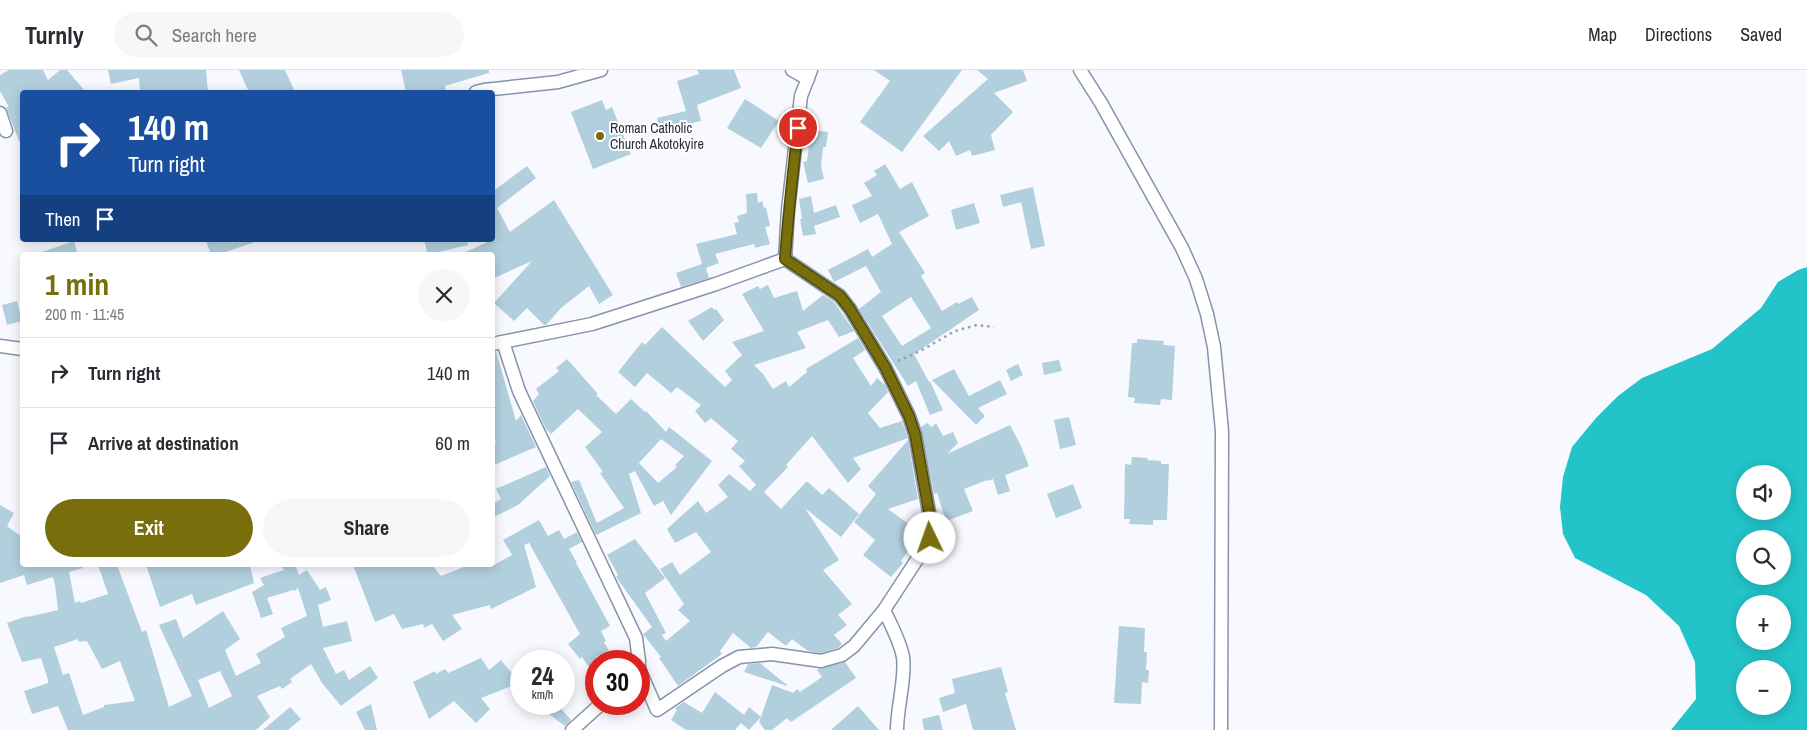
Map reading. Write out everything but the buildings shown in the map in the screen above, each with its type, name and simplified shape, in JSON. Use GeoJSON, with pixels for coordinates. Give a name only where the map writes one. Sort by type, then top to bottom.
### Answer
{"type":"FeatureCollection","features":[{"type":"Feature","properties":{"kind":"street"},"geometry":{"type":"LineString","coordinates":[[484,90],[558,82],[601,70]]}},
{"type":"Feature","properties":{"kind":"street"},"geometry":{"type":"LineString","coordinates":[[785,259],[788,210],[802,96],[809,75],[792,70]]}},
{"type":"Feature","properties":{"kind":"street"},"geometry":{"type":"LineString","coordinates":[[1080,70],[1101,103],[1182,248],[1196,279],[1214,347],[1222,431],[1221,730]]}},
{"type":"Feature","properties":{"kind":"street"},"geometry":{"type":"LineString","coordinates":[[0,113],[6,131]]}},
{"type":"Feature","properties":{"kind":"street"},"geometry":{"type":"LineString","coordinates":[[638,650],[636,638],[518,391],[498,343],[592,324],[716,284],[785,259]]}},
{"type":"Feature","properties":{"kind":"street"},"geometry":{"type":"LineString","coordinates":[[650,694],[657,710],[722,666],[739,657],[772,654],[821,661],[842,655],[854,646],[884,610],[930,538],[932,531],[915,434],[909,416],[885,367],[840,296],[785,259]]}},
{"type":"Feature","properties":{"kind":"street"},"geometry":{"type":"LineString","coordinates":[[0,346],[20,349]]}},
{"type":"Feature","properties":{"kind":"street"},"geometry":{"type":"LineString","coordinates":[[884,610],[900,646],[903,658],[896,730]]}},
{"type":"Feature","properties":{"kind":"street"},"geometry":{"type":"LineString","coordinates":[[572,730],[589,715]]}},
{"type":"Feature","properties":{"kind":"path"},"geometry":{"type":"LineString","coordinates":[[885,367],[922,350],[955,331],[977,325],[994,327]]}},
{"type":"Feature","properties":{"kind":"water"},"geometry":{"type":"Polygon","coordinates":[[[1807,267],[1807,730],[1671,730],[1696,699],[1695,662],[1679,626],[1646,595],[1575,558],[1563,534],[1560,507],[1563,477],[1572,447],[1596,418],[1618,396],[1642,378],[1712,349],[1761,308],[1778,282],[1807,267]]]}},
{"type":"Feature","properties":{"kind":"place","name":"Roman Catholic Church Akotokyire"},"geometry":{"type":"Point","coordinates":[600,136]}},
{"type":"Feature","properties":{"kind":"route"},"geometry":{"type":"LineString","coordinates":[[798,128],[788,210],[785,259],[840,296],[885,367],[909,416],[915,434],[931,523],[932,531],[930,538]]}}]}
